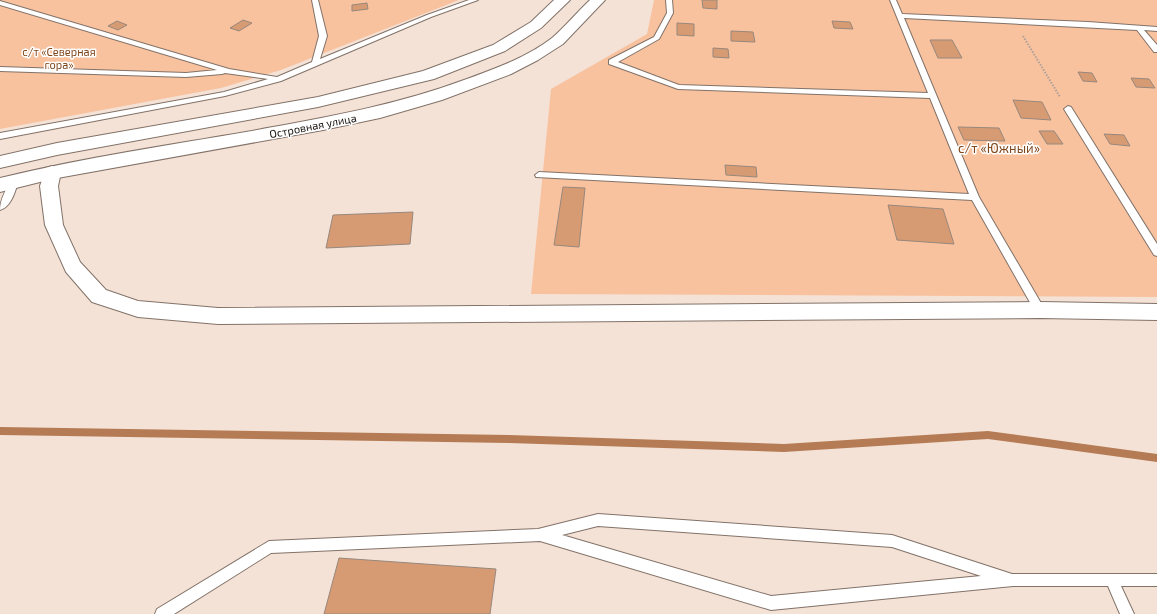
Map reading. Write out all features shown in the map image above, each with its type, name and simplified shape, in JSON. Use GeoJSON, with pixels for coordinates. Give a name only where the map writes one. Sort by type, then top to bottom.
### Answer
{"type":"FeatureCollection","features":[{"type":"Feature","properties":{"kind":"main road","name":"Островная улица"},"geometry":{"type":"LineString","coordinates":[[0,162],[57,149],[318,102],[428,75],[499,48],[536,25],[563,0]]}},
{"type":"Feature","properties":{"kind":"main road","name":"Островная улица"},"geometry":{"type":"LineString","coordinates":[[7,183],[52,172],[323,124],[380,112],[436,96],[505,70],[532,57],[557,41],[598,0]]}},
{"type":"Feature","properties":{"kind":"street"},"geometry":{"type":"LineString","coordinates":[[52,172],[49,186],[54,225],[73,267],[99,296],[138,309],[218,316],[1040,310],[1157,312]]}},
{"type":"Feature","properties":{"kind":"lane"},"geometry":{"type":"LineString","coordinates":[[314,63],[323,36],[315,0]]}},
{"type":"Feature","properties":{"kind":"lane"},"geometry":{"type":"LineString","coordinates":[[0,136],[225,94],[278,79],[429,16],[475,0]]}},
{"type":"Feature","properties":{"kind":"lane"},"geometry":{"type":"LineString","coordinates":[[669,0],[670,14],[657,38],[612,62],[678,88],[933,96]]}},
{"type":"Feature","properties":{"kind":"lane"},"geometry":{"type":"LineString","coordinates":[[893,0],[901,16],[975,197],[1040,310]]}},
{"type":"Feature","properties":{"kind":"lane"},"geometry":{"type":"LineString","coordinates":[[0,3],[228,71],[278,79]]}},
{"type":"Feature","properties":{"kind":"lane"},"geometry":{"type":"LineString","coordinates":[[901,16],[1088,24],[1157,29]]}},
{"type":"Feature","properties":{"kind":"lane"},"geometry":{"type":"LineString","coordinates":[[1139,28],[1157,50]]}},
{"type":"Feature","properties":{"kind":"lane"},"geometry":{"type":"LineString","coordinates":[[0,69],[186,75],[228,71]]}},
{"type":"Feature","properties":{"kind":"lane"},"geometry":{"type":"LineString","coordinates":[[1068,109],[1157,252]]}},
{"type":"Feature","properties":{"kind":"lane"},"geometry":{"type":"LineString","coordinates":[[539,175],[975,197]]}},
{"type":"Feature","properties":{"kind":"lane"},"geometry":{"type":"LineString","coordinates":[[0,207],[9,196],[7,183]]}},
{"type":"Feature","properties":{"kind":"lane"},"geometry":{"type":"LineString","coordinates":[[162,614],[269,547],[540,535],[598,520],[892,541],[1013,580]]}},
{"type":"Feature","properties":{"kind":"lane"},"geometry":{"type":"LineString","coordinates":[[540,535],[771,603],[1013,580],[1157,580]]}},
{"type":"Feature","properties":{"kind":"lane"},"geometry":{"type":"LineString","coordinates":[[1112,581],[1127,614]]}},
{"type":"Feature","properties":{"kind":"path"},"geometry":{"type":"LineString","coordinates":[[1013,21],[1068,109]]}},
{"type":"Feature","properties":{"kind":"green space","name":"с/т «Северная гора»"},"geometry":{"type":"Polygon","coordinates":[[[0,0],[459,0],[281,70],[221,88],[0,129],[0,0]]]}},
{"type":"Feature","properties":{"kind":"green space","name":"с/т «Южный»"},"geometry":{"type":"Polygon","coordinates":[[[654,0],[1157,0],[1157,297],[531,294],[551,89],[647,34],[654,0]]]}},
{"type":"Feature","properties":{"kind":"building"},"geometry":{"type":"Polygon","coordinates":[[[702,0],[717,0],[717,9],[703,8],[702,0]]]}},
{"type":"Feature","properties":{"kind":"building"},"geometry":{"type":"Polygon","coordinates":[[[367,3],[368,9],[352,11],[352,5],[367,3]]]}},
{"type":"Feature","properties":{"kind":"building"},"geometry":{"type":"Polygon","coordinates":[[[243,20],[252,23],[239,31],[230,28],[243,20]]]}},
{"type":"Feature","properties":{"kind":"building"},"geometry":{"type":"Polygon","coordinates":[[[117,21],[127,25],[118,30],[108,26],[117,21]]]}},
{"type":"Feature","properties":{"kind":"building"},"geometry":{"type":"Polygon","coordinates":[[[832,21],[850,22],[853,29],[834,28],[832,21]]]}},
{"type":"Feature","properties":{"kind":"building"},"geometry":{"type":"Polygon","coordinates":[[[677,23],[694,24],[694,36],[677,35],[677,23]]]}},
{"type":"Feature","properties":{"kind":"building"},"geometry":{"type":"Polygon","coordinates":[[[731,31],[753,32],[755,42],[731,41],[731,31]]]}},
{"type":"Feature","properties":{"kind":"building"},"geometry":{"type":"Polygon","coordinates":[[[930,40],[952,40],[962,58],[938,58],[930,40]]]}},
{"type":"Feature","properties":{"kind":"building"},"geometry":{"type":"Polygon","coordinates":[[[713,48],[728,49],[729,58],[713,57],[713,48]]]}},
{"type":"Feature","properties":{"kind":"building"},"geometry":{"type":"Polygon","coordinates":[[[1078,72],[1092,73],[1097,82],[1083,81],[1078,72]]]}},
{"type":"Feature","properties":{"kind":"building"},"geometry":{"type":"Polygon","coordinates":[[[1131,78],[1149,79],[1155,88],[1136,87],[1131,78]]]}},
{"type":"Feature","properties":{"kind":"building"},"geometry":{"type":"Polygon","coordinates":[[[1013,100],[1042,102],[1051,120],[1021,118],[1013,100]]]}},
{"type":"Feature","properties":{"kind":"building"},"geometry":{"type":"Polygon","coordinates":[[[958,127],[999,128],[1005,141],[964,140],[958,127]]]}},
{"type":"Feature","properties":{"kind":"building"},"geometry":{"type":"Polygon","coordinates":[[[1039,131],[1054,131],[1063,144],[1047,144],[1039,131]]]}},
{"type":"Feature","properties":{"kind":"building"},"geometry":{"type":"Polygon","coordinates":[[[1104,134],[1124,135],[1130,146],[1110,144],[1104,134]]]}},
{"type":"Feature","properties":{"kind":"building"},"geometry":{"type":"Polygon","coordinates":[[[725,165],[756,167],[757,177],[726,175],[725,165]]]}},
{"type":"Feature","properties":{"kind":"building"},"geometry":{"type":"Polygon","coordinates":[[[563,187],[585,188],[579,247],[554,245],[563,187]]]}},
{"type":"Feature","properties":{"kind":"building"},"geometry":{"type":"Polygon","coordinates":[[[888,205],[943,209],[954,244],[897,240],[888,205]]]}},
{"type":"Feature","properties":{"kind":"building"},"geometry":{"type":"Polygon","coordinates":[[[413,212],[410,244],[326,248],[333,215],[413,212]]]}},
{"type":"Feature","properties":{"kind":"building"},"geometry":{"type":"Polygon","coordinates":[[[339,558],[496,569],[490,614],[324,614],[339,558]]]}},
{"type":"Feature","properties":{"kind":"waterway"},"geometry":{"type":"LineString","coordinates":[[0,431],[509,439],[784,448],[988,435],[1157,458]]}}]}
